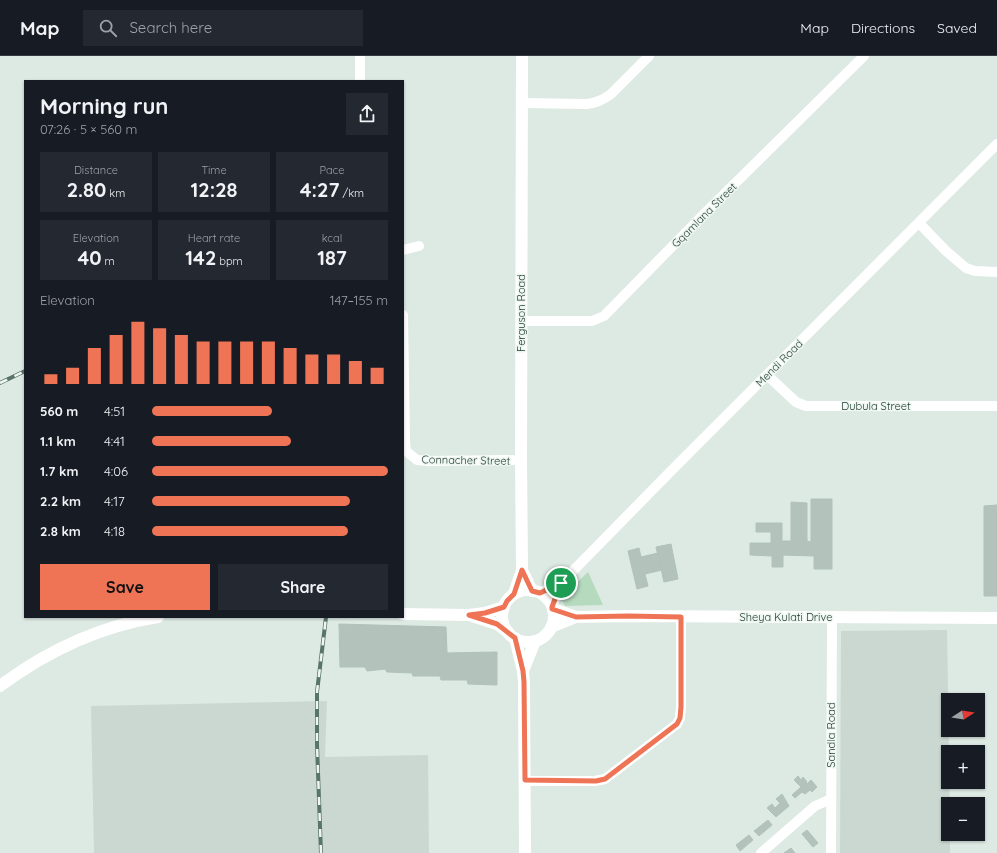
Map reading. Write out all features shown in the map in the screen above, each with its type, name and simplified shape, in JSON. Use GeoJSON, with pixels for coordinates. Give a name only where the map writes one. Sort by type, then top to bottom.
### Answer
{"type":"FeatureCollection","features":[{"type":"Feature","properties":{"kind":"street"},"geometry":{"type":"LineString","coordinates":[[360,56],[360,80]]}},
{"type":"Feature","properties":{"kind":"street","name":"Ferguson Road"},"geometry":{"type":"LineString","coordinates":[[514,594],[522,570],[522,56]]}},
{"type":"Feature","properties":{"kind":"street"},"geometry":{"type":"LineString","coordinates":[[521,103],[587,104],[597,102],[605,99],[649,56]]}},
{"type":"Feature","properties":{"kind":"street","name":"Gqamlana Street"},"geometry":{"type":"LineString","coordinates":[[521,321],[592,321],[604,316],[703,215],[864,56]]}},
{"type":"Feature","properties":{"kind":"street","name":"Mendi Road"},"geometry":{"type":"LineString","coordinates":[[552,608],[561,583],[997,144]]}},
{"type":"Feature","properties":{"kind":"street"},"geometry":{"type":"LineString","coordinates":[[919,223],[946,251],[966,268],[974,271],[997,272]]}},
{"type":"Feature","properties":{"kind":"street"},"geometry":{"type":"LineString","coordinates":[[404,250],[419,246]]}},
{"type":"Feature","properties":{"kind":"street","name":"Dubula Street"},"geometry":{"type":"LineString","coordinates":[[767,375],[796,402],[806,406],[997,406]]}},
{"type":"Feature","properties":{"kind":"street","name":"Connacher Street"},"geometry":{"type":"LineString","coordinates":[[404,442],[406,451],[417,460],[521,460]]}},
{"type":"Feature","properties":{"kind":"street","name":"Ferguson Road"},"geometry":{"type":"LineString","coordinates":[[522,570],[536,592]]}},
{"type":"Feature","properties":{"kind":"street","name":"Mendi Road"},"geometry":{"type":"LineString","coordinates":[[536,592],[561,583]]}},
{"type":"Feature","properties":{"kind":"street"},"geometry":{"type":"LineString","coordinates":[[469,615],[497,624],[512,635],[526,642],[535,641],[544,636],[551,628],[553,621],[552,608],[549,601],[536,592],[522,591],[514,594],[507,601],[504,607],[502,620],[512,635],[523,671],[525,853]]}},
{"type":"Feature","properties":{"kind":"street"},"geometry":{"type":"LineString","coordinates":[[404,614],[469,615],[485,613],[504,607]]}},
{"type":"Feature","properties":{"kind":"street","name":"Sheya Kulati Drive"},"geometry":{"type":"LineString","coordinates":[[552,608],[576,617],[997,618]]}},
{"type":"Feature","properties":{"kind":"street","name":"Sheya Kulati Drive"},"geometry":{"type":"LineString","coordinates":[[551,628],[576,617]]}},
{"type":"Feature","properties":{"kind":"street"},"geometry":{"type":"LineString","coordinates":[[525,780],[596,781],[605,779],[677,724],[680,718],[681,707],[681,617]]}},
{"type":"Feature","properties":{"kind":"street"},"geometry":{"type":"LineString","coordinates":[[0,686],[34,662],[71,642],[106,629],[153,618]]}},
{"type":"Feature","properties":{"kind":"street","name":"Sandla Road"},"geometry":{"type":"LineString","coordinates":[[831,853],[832,618]]}},
{"type":"Feature","properties":{"kind":"street"},"geometry":{"type":"LineString","coordinates":[[523,671],[535,641]]}},
{"type":"Feature","properties":{"kind":"street"},"geometry":{"type":"LineString","coordinates":[[761,853],[815,806],[831,799]]}},
{"type":"Feature","properties":{"kind":"shaded area"},"geometry":{"type":"Polygon","coordinates":[[[947,630],[948,693],[941,693],[941,737],[949,737],[949,745],[941,745],[941,789],[949,789],[950,797],[941,797],[941,841],[950,841],[950,853],[840,853],[841,631],[947,630]]]}},
{"type":"Feature","properties":{"kind":"shaded area"},"geometry":{"type":"Polygon","coordinates":[[[327,701],[325,757],[428,755],[429,853],[94,853],[91,706],[327,701]]]}},
{"type":"Feature","properties":{"kind":"green space"},"geometry":{"type":"Polygon","coordinates":[[[588,572],[603,605],[565,606],[561,598],[588,572]]]}},
{"type":"Feature","properties":{"kind":"building"},"geometry":{"type":"Polygon","coordinates":[[[811,499],[832,499],[832,569],[814,569],[814,556],[783,555],[783,567],[772,567],[772,556],[750,555],[750,543],[771,543],[771,532],[756,532],[756,523],[782,523],[782,541],[791,541],[791,502],[807,503],[807,541],[811,542],[811,499]]]}},
{"type":"Feature","properties":{"kind":"building"},"geometry":{"type":"Polygon","coordinates":[[[997,505],[997,596],[984,596],[984,506],[997,505]]]}},
{"type":"Feature","properties":{"kind":"building"},"geometry":{"type":"Polygon","coordinates":[[[671,544],[678,579],[664,582],[656,547],[671,544]]]}},
{"type":"Feature","properties":{"kind":"building"},"geometry":{"type":"Polygon","coordinates":[[[639,548],[641,557],[658,553],[662,570],[645,574],[648,586],[637,589],[628,551],[639,548]]]}},
{"type":"Feature","properties":{"kind":"building"},"geometry":{"type":"Polygon","coordinates":[[[339,624],[446,627],[447,653],[497,652],[497,685],[468,684],[467,680],[441,680],[440,676],[413,676],[412,673],[387,672],[385,669],[367,671],[365,667],[340,667],[339,624]]]}},
{"type":"Feature","properties":{"kind":"building"},"geometry":{"type":"Polygon","coordinates":[[[798,776],[801,780],[803,777],[807,784],[811,780],[817,787],[812,792],[810,790],[805,794],[802,792],[795,798],[792,795],[801,787],[794,780],[798,776]]]}},
{"type":"Feature","properties":{"kind":"building"},"geometry":{"type":"Polygon","coordinates":[[[782,794],[789,806],[776,817],[767,808],[772,804],[775,808],[780,803],[776,799],[782,794]]]}},
{"type":"Feature","properties":{"kind":"building"},"geometry":{"type":"Polygon","coordinates":[[[768,820],[772,825],[759,836],[754,831],[768,820]]]}},
{"type":"Feature","properties":{"kind":"building"},"geometry":{"type":"Polygon","coordinates":[[[807,830],[818,843],[813,847],[802,834],[807,830]]]}},
{"type":"Feature","properties":{"kind":"building"},"geometry":{"type":"Polygon","coordinates":[[[749,835],[753,840],[740,851],[736,845],[749,835]]]}},
{"type":"Feature","properties":{"kind":"building"},"geometry":{"type":"Polygon","coordinates":[[[791,848],[795,853],[784,853],[791,848]]]}},
{"type":"Feature","properties":{"kind":"railway"},"geometry":{"type":"LineString","coordinates":[[0,383],[24,371]]}},
{"type":"Feature","properties":{"kind":"railway"},"geometry":{"type":"LineString","coordinates":[[321,853],[317,745],[317,692],[326,618]]}},
{"type":"Feature","properties":{"kind":"route"},"geometry":{"type":"LineString","coordinates":[[522,570],[532,591],[540,593],[561,583],[552,609],[576,617],[681,617],[681,707],[680,718],[677,724],[610,777],[596,781],[525,780],[524,682],[523,671],[515,638],[497,624],[469,615],[485,613],[504,607],[510,597],[514,594],[522,570]]}}]}
